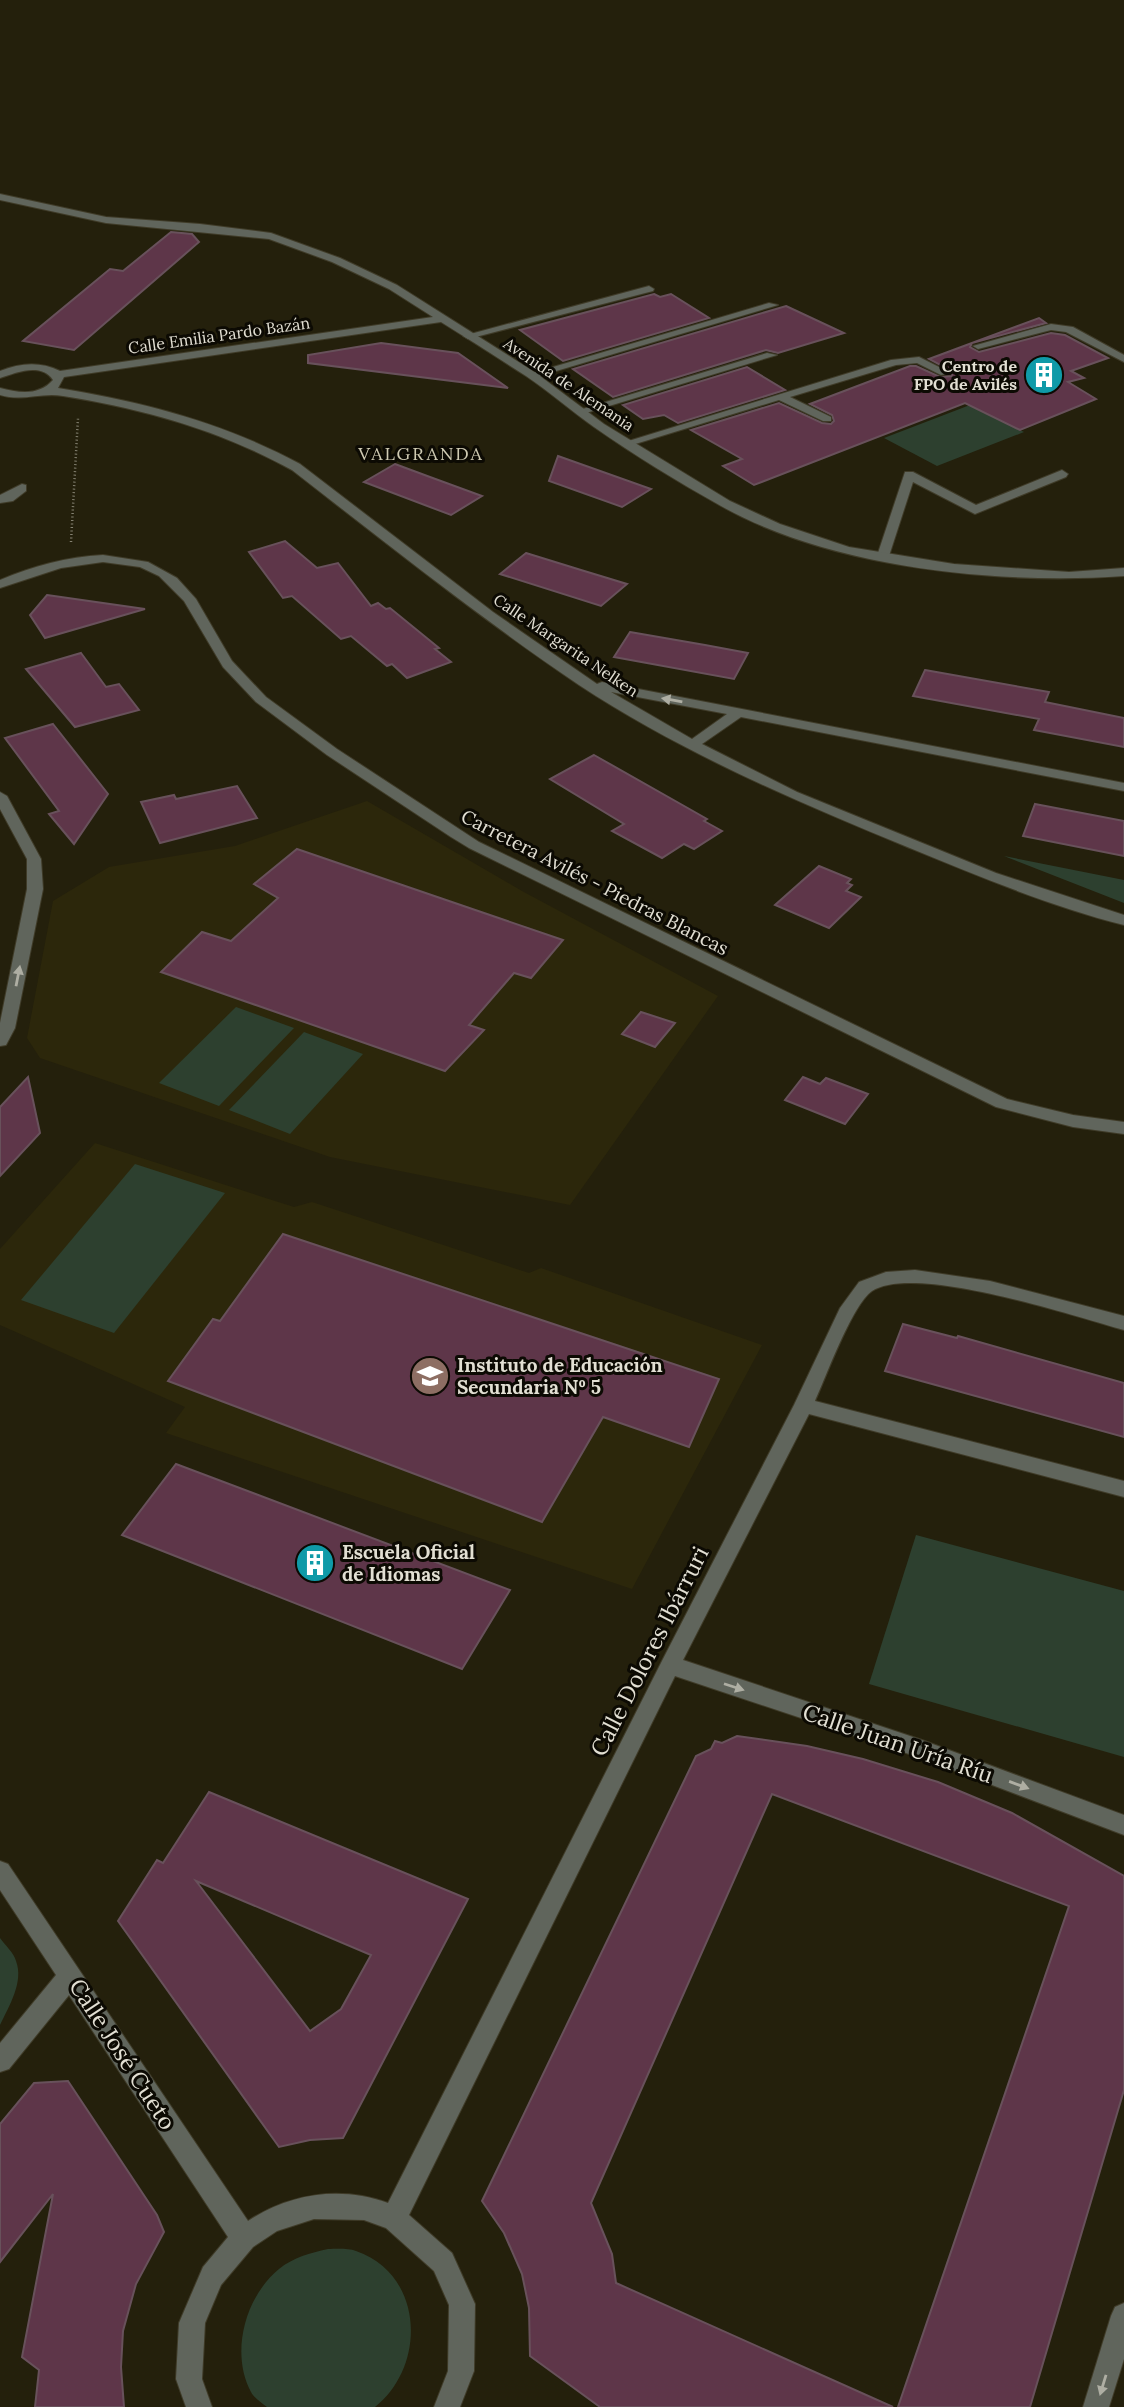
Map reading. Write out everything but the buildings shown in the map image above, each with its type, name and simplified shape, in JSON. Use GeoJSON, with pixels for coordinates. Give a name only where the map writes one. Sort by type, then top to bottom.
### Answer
{"type":"FeatureCollection","features":[{"type":"Feature","properties":{"kind":"street","name":"Avenida de Alemania"},"geometry":{"type":"LineString","coordinates":[[0,197],[106,220],[200,227],[271,236],[336,260],[393,287],[532,374],[628,443],[726,504],[776,527],[847,550],[954,568],[1069,576],[1124,572]]}},
{"type":"Feature","properties":{"kind":"street"},"geometry":{"type":"LineString","coordinates":[[385,326],[401,310],[393,287]]}},
{"type":"Feature","properties":{"kind":"street"},"geometry":{"type":"LineString","coordinates":[[468,336],[649,289]]}},
{"type":"Feature","properties":{"kind":"street"},"geometry":{"type":"LineString","coordinates":[[532,374],[773,305]]}},
{"type":"Feature","properties":{"kind":"street","name":"Calle Emilia Pardo Bazán"},"geometry":{"type":"LineString","coordinates":[[58,375],[441,319]]}},
{"type":"Feature","properties":{"kind":"street"},"geometry":{"type":"LineString","coordinates":[[978,346],[1051,327],[1069,329],[1124,359]]}},
{"type":"Feature","properties":{"kind":"street"},"geometry":{"type":"LineString","coordinates":[[582,411],[771,355]]}},
{"type":"Feature","properties":{"kind":"street"},"geometry":{"type":"LineString","coordinates":[[628,443],[895,362],[919,360],[945,373]]}},
{"type":"Feature","properties":{"kind":"street"},"geometry":{"type":"LineString","coordinates":[[0,375],[16,369],[43,368],[58,375],[58,384],[49,390]]}},
{"type":"Feature","properties":{"kind":"street","name":"Calle Margarita Nelken"},"geometry":{"type":"LineString","coordinates":[[0,391],[23,396],[49,390],[91,397],[198,422],[263,447],[296,467],[488,615],[586,683],[692,745],[817,806],[991,876],[1124,920]]}},
{"type":"Feature","properties":{"kind":"street"},"geometry":{"type":"LineString","coordinates":[[780,396],[827,419]]}},
{"type":"Feature","properties":{"kind":"street"},"geometry":{"type":"LineString","coordinates":[[883,556],[909,475],[975,510],[1062,474]]}},
{"type":"Feature","properties":{"kind":"street"},"geometry":{"type":"LineString","coordinates":[[0,499],[9,498],[22,488]]}},
{"type":"Feature","properties":{"kind":"street","name":"Carretera Avilés - Piedras Blancas"},"geometry":{"type":"LineString","coordinates":[[0,584],[38,568],[69,560],[99,559],[138,563],[162,572],[184,592],[223,658],[252,691],[308,735],[397,797],[474,845],[1002,1103],[1073,1121],[1124,1128]]}},
{"type":"Feature","properties":{"kind":"street"},"geometry":{"type":"LineString","coordinates":[[586,683],[1124,787]]}},
{"type":"Feature","properties":{"kind":"street"},"geometry":{"type":"LineString","coordinates":[[692,745],[739,712]]}},
{"type":"Feature","properties":{"kind":"street"},"geometry":{"type":"LineString","coordinates":[[0,796],[34,859],[35,889],[8,1028],[0,1041]]}},
{"type":"Feature","properties":{"kind":"street","name":"Calle Dolores Ibárruri"},"geometry":{"type":"LineString","coordinates":[[394,2218],[670,1665],[804,1405],[847,1314],[865,1287],[897,1275],[955,1280],[1124,1323]]}},
{"type":"Feature","properties":{"kind":"street"},"geometry":{"type":"LineString","coordinates":[[804,1405],[1124,1489]]}},
{"type":"Feature","properties":{"kind":"street","name":"Calle Juan Uría Ríu"},"geometry":{"type":"LineString","coordinates":[[670,1665],[922,1749],[1124,1825]]}},
{"type":"Feature","properties":{"kind":"street","name":"Calle José Cueto"},"geometry":{"type":"LineString","coordinates":[[0,1871],[244,2238]]}},
{"type":"Feature","properties":{"kind":"street"},"geometry":{"type":"LineString","coordinates":[[0,2061],[71,1975]]}},
{"type":"Feature","properties":{"kind":"street"},"geometry":{"type":"LineString","coordinates":[[199,2407],[190,2379],[192,2323],[212,2276],[244,2238],[270,2221],[314,2206],[364,2207],[394,2218],[443,2262],[461,2304],[461,2371],[447,2407]]}},
{"type":"Feature","properties":{"kind":"street"},"geometry":{"type":"LineString","coordinates":[[1096,2407],[1124,2316]]}},
{"type":"Feature","properties":{"kind":"path"},"geometry":{"type":"LineString","coordinates":[[69,560],[79,406],[91,397]]}},
{"type":"Feature","properties":{"kind":"shaded area"},"geometry":{"type":"Polygon","coordinates":[[[367,801],[522,891],[718,996],[570,1205],[330,1157],[40,1058],[27,1038],[53,901],[109,867],[235,846],[367,801]]]}},
{"type":"Feature","properties":{"kind":"shaded area","name":"Instituto de Educación Secundaria Nº 5"},"geometry":{"type":"Polygon","coordinates":[[[95,1143],[294,1207],[312,1202],[529,1273],[541,1268],[762,1345],[632,1589],[166,1433],[185,1407],[0,1325],[0,1249],[95,1143]]]}},
{"type":"Feature","properties":{"kind":"green space"},"geometry":{"type":"Polygon","coordinates":[[[970,405],[1024,432],[937,466],[884,438],[970,405]]]}},
{"type":"Feature","properties":{"kind":"green space"},"geometry":{"type":"Polygon","coordinates":[[[1004,856],[1124,880],[1124,903],[1004,856]]]}},
{"type":"Feature","properties":{"kind":"green space"},"geometry":{"type":"Polygon","coordinates":[[[236,1007],[294,1028],[219,1106],[159,1083],[236,1007]]]}},
{"type":"Feature","properties":{"kind":"green space"},"geometry":{"type":"Polygon","coordinates":[[[304,1032],[363,1054],[290,1134],[229,1110],[304,1032]]]}},
{"type":"Feature","properties":{"kind":"green space"},"geometry":{"type":"Polygon","coordinates":[[[135,1164],[225,1193],[114,1333],[21,1300],[135,1164]]]}},
{"type":"Feature","properties":{"kind":"green space"},"geometry":{"type":"Polygon","coordinates":[[[916,1535],[1124,1591],[1124,1757],[869,1684],[916,1535]]]}},
{"type":"Feature","properties":{"kind":"green space"},"geometry":{"type":"Polygon","coordinates":[[[0,1938],[15,1958],[18,1977],[14,1994],[0,2025],[0,1938]]]}},
{"type":"Feature","properties":{"kind":"green space"},"geometry":{"type":"Polygon","coordinates":[[[328,2249],[356,2251],[378,2263],[395,2279],[406,2300],[410,2322],[410,2346],[404,2369],[392,2389],[375,2407],[267,2407],[251,2392],[242,2360],[244,2326],[250,2310],[257,2295],[279,2269],[296,2258],[328,2249]]]}},
{"type":"Feature","properties":{"kind":"place","name":"Centro de FPO de Avilés"},"geometry":{"type":"Point","coordinates":[1044,375]}},
{"type":"Feature","properties":{"kind":"place","name":"Instituto de Educación Secundaria Nº 5"},"geometry":{"type":"Point","coordinates":[430,1376]}},
{"type":"Feature","properties":{"kind":"place","name":"Escuela Oficial de Idiomas"},"geometry":{"type":"Point","coordinates":[315,1563]}},
{"type":"Feature","properties":{"kind":"district","name":"VALGRANDA"},"geometry":{"type":"Point","coordinates":[421,453]}}]}
